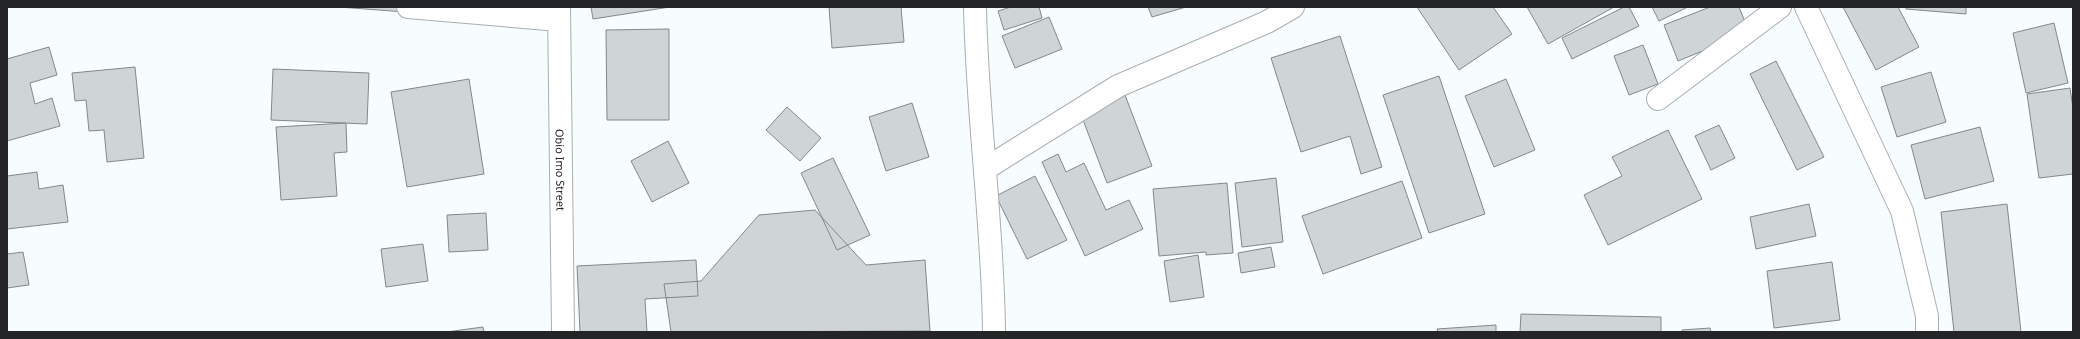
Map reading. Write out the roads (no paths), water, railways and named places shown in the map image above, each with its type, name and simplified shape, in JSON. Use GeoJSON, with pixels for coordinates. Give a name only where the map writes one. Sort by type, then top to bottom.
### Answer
{"type":"FeatureCollection","features":[{"type":"Feature","properties":{"kind":"street"},"geometry":{"type":"LineString","coordinates":[[408,7],[559,14]]}},
{"type":"Feature","properties":{"kind":"street"},"geometry":{"type":"LineString","coordinates":[[975,7],[976,49],[993,270],[994,332]]}},
{"type":"Feature","properties":{"kind":"street"},"geometry":{"type":"LineString","coordinates":[[985,169],[1118,86],[1267,22],[1293,7]]}},
{"type":"Feature","properties":{"kind":"street"},"geometry":{"type":"LineString","coordinates":[[1658,99],[1780,7]]}},
{"type":"Feature","properties":{"kind":"street"},"geometry":{"type":"LineString","coordinates":[[1806,7],[1902,210],[1927,316],[1927,332]]}},
{"type":"Feature","properties":{"kind":"street","name":"Obio Imo Street"},"geometry":{"type":"LineString","coordinates":[[559,14],[563,332]]}}]}
